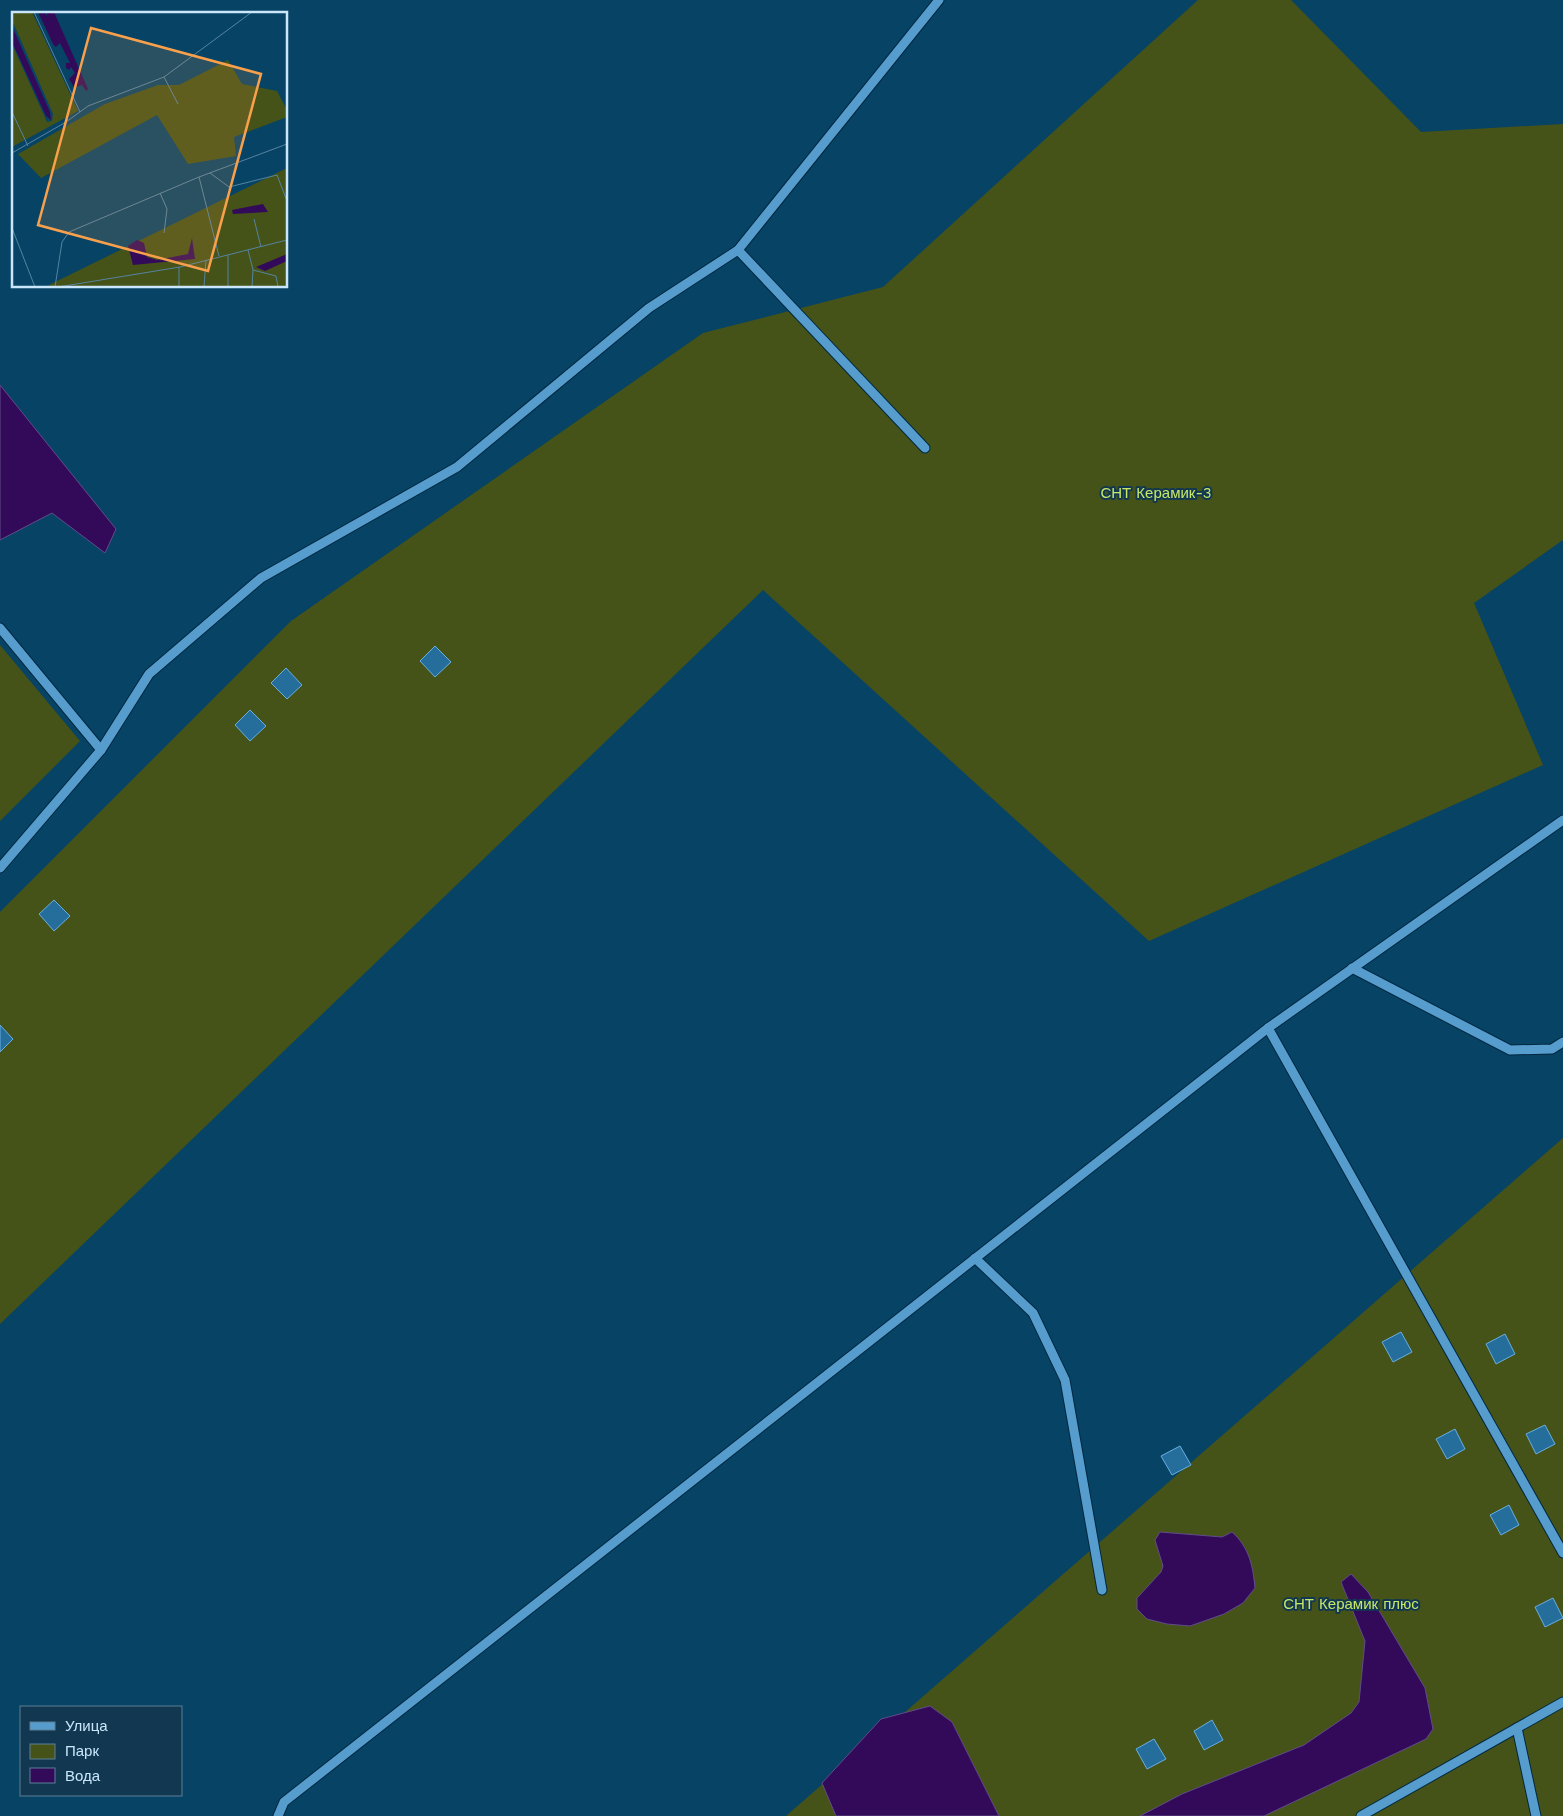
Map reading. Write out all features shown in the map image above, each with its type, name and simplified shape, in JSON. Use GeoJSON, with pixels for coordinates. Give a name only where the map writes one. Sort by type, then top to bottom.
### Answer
{"type":"FeatureCollection","features":[{"type":"Feature","properties":{"kind":"street"},"geometry":{"type":"LineString","coordinates":[[0,868],[101,750],[149,674],[261,578],[457,467],[649,308],[738,250],[939,0]]}},
{"type":"Feature","properties":{"kind":"street"},"geometry":{"type":"LineString","coordinates":[[738,250],[925,448]]}},
{"type":"Feature","properties":{"kind":"street"},"geometry":{"type":"LineString","coordinates":[[0,628],[101,750]]}},
{"type":"Feature","properties":{"kind":"street"},"geometry":{"type":"LineString","coordinates":[[278,1816],[284,1802],[1268,1028],[1563,820]]}},
{"type":"Feature","properties":{"kind":"street"},"geometry":{"type":"LineString","coordinates":[[1352,968],[1510,1050],[1552,1049],[1563,1042]]}},
{"type":"Feature","properties":{"kind":"street"},"geometry":{"type":"LineString","coordinates":[[1268,1028],[1563,1553]]}},
{"type":"Feature","properties":{"kind":"street"},"geometry":{"type":"LineString","coordinates":[[975,1258],[1033,1313],[1064,1380],[1102,1590]]}},
{"type":"Feature","properties":{"kind":"street"},"geometry":{"type":"LineString","coordinates":[[1361,1816],[1563,1702]]}},
{"type":"Feature","properties":{"kind":"street"},"geometry":{"type":"LineString","coordinates":[[1517,1728],[1536,1816]]}},
{"type":"Feature","properties":{"kind":"green space","name":"СНТ Керамик-3"},"geometry":{"type":"Polygon","coordinates":[[[1198,0],[1291,0],[1421,132],[1563,124],[1563,540],[1474,603],[1543,765],[1149,941],[763,590],[0,1324],[0,912],[291,621],[703,333],[883,287],[1198,0]]]}},
{"type":"Feature","properties":{"kind":"green space"},"geometry":{"type":"Polygon","coordinates":[[[0,645],[80,741],[0,821],[0,645]]]}},
{"type":"Feature","properties":{"kind":"green space","name":"СНТ Керамик плюс"},"geometry":{"type":"Polygon","coordinates":[[[1563,1138],[1563,1816],[786,1816],[1563,1138]]]}},
{"type":"Feature","properties":{"kind":"water"},"geometry":{"type":"Polygon","coordinates":[[[0,385],[116,529],[105,553],[52,513],[0,540],[0,385]]]}},
{"type":"Feature","properties":{"kind":"water"},"geometry":{"type":"Polygon","coordinates":[[[1160,1532],[1222,1537],[1232,1532],[1238,1538],[1249,1557],[1255,1588],[1243,1603],[1224,1614],[1190,1626],[1167,1624],[1147,1619],[1137,1609],[1137,1598],[1161,1572],[1163,1566],[1155,1540],[1160,1532]]]}},
{"type":"Feature","properties":{"kind":"water"},"geometry":{"type":"Polygon","coordinates":[[[1351,1574],[1368,1592],[1425,1688],[1433,1729],[1426,1739],[1264,1816],[1140,1816],[1182,1794],[1304,1745],[1351,1713],[1359,1702],[1365,1641],[1341,1582],[1351,1574]]]}},
{"type":"Feature","properties":{"kind":"water"},"geometry":{"type":"Polygon","coordinates":[[[930,1706],[952,1722],[999,1816],[836,1816],[822,1783],[881,1719],[930,1706]]]}},
{"type":"Feature","properties":{"kind":"building"},"geometry":{"type":"Polygon","coordinates":[[[435,646],[451,662],[435,677],[420,661],[435,646]]]}},
{"type":"Feature","properties":{"kind":"building"},"geometry":{"type":"Polygon","coordinates":[[[286,668],[302,685],[287,699],[271,683],[286,668]]]}},
{"type":"Feature","properties":{"kind":"building"},"geometry":{"type":"Polygon","coordinates":[[[250,710],[266,726],[250,741],[235,725],[250,710]]]}},
{"type":"Feature","properties":{"kind":"building"},"geometry":{"type":"Polygon","coordinates":[[[54,900],[70,916],[54,931],[39,914],[54,900]]]}},
{"type":"Feature","properties":{"kind":"building"},"geometry":{"type":"Polygon","coordinates":[[[0,1025],[13,1039],[0,1052],[0,1025]]]}},
{"type":"Feature","properties":{"kind":"building"},"geometry":{"type":"Polygon","coordinates":[[[1401,1332],[1412,1352],[1393,1362],[1382,1342],[1401,1332]]]}},
{"type":"Feature","properties":{"kind":"building"},"geometry":{"type":"Polygon","coordinates":[[[1505,1334],[1515,1354],[1496,1364],[1486,1344],[1505,1334]]]}},
{"type":"Feature","properties":{"kind":"building"},"geometry":{"type":"Polygon","coordinates":[[[1545,1425],[1555,1444],[1536,1454],[1526,1434],[1545,1425]]]}},
{"type":"Feature","properties":{"kind":"building"},"geometry":{"type":"Polygon","coordinates":[[[1455,1429],[1465,1449],[1447,1459],[1436,1439],[1455,1429]]]}},
{"type":"Feature","properties":{"kind":"building"},"geometry":{"type":"Polygon","coordinates":[[[1180,1446],[1191,1465],[1172,1475],[1161,1456],[1180,1446]]]}},
{"type":"Feature","properties":{"kind":"building"},"geometry":{"type":"Polygon","coordinates":[[[1509,1505],[1519,1525],[1501,1535],[1490,1515],[1509,1505]]]}},
{"type":"Feature","properties":{"kind":"building"},"geometry":{"type":"Polygon","coordinates":[[[1553,1598],[1563,1618],[1545,1627],[1535,1607],[1553,1598]]]}},
{"type":"Feature","properties":{"kind":"building"},"geometry":{"type":"Polygon","coordinates":[[[1212,1720],[1223,1740],[1204,1750],[1194,1731],[1212,1720]]]}},
{"type":"Feature","properties":{"kind":"building"},"geometry":{"type":"Polygon","coordinates":[[[1154,1739],[1166,1759],[1147,1769],[1136,1749],[1154,1739]]]}}]}
